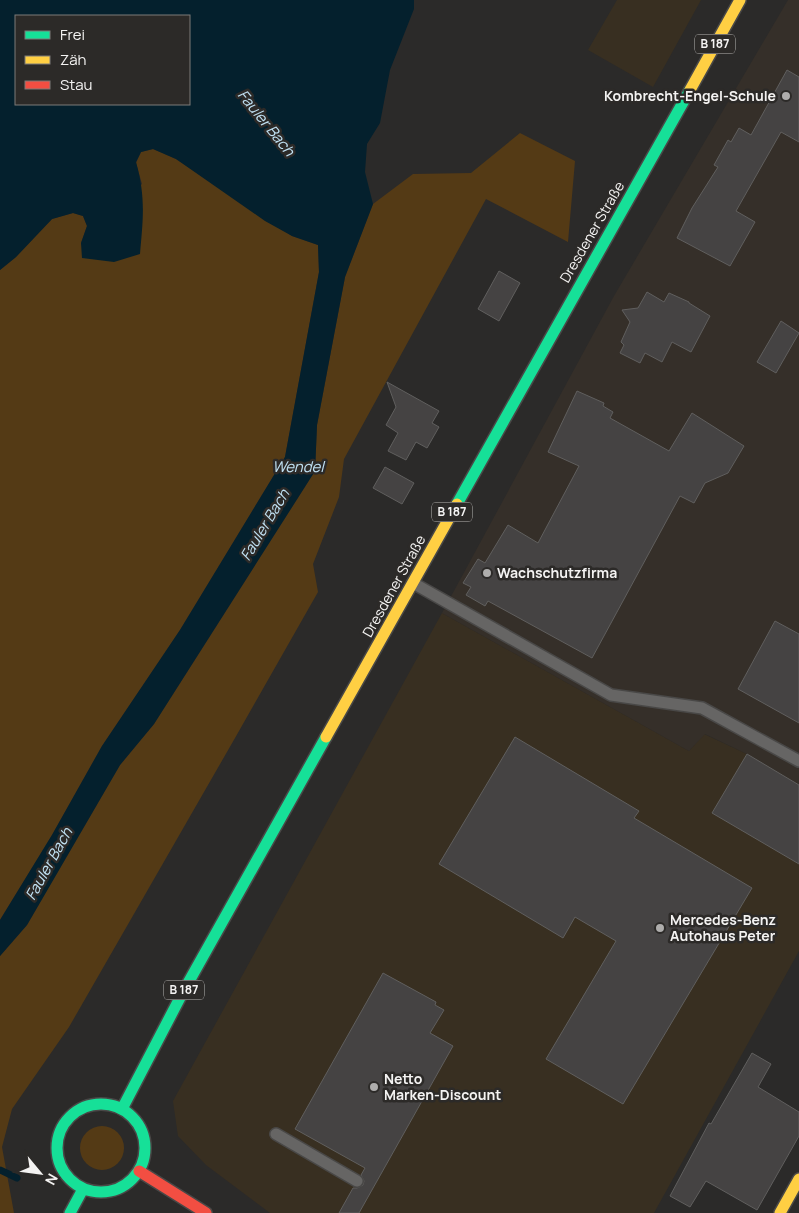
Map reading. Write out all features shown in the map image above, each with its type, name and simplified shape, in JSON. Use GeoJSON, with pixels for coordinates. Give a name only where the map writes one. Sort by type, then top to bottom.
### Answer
{"type":"FeatureCollection","features":[{"type":"Feature","properties":{"kind":"main road","name":"Dresdener Straße"},"geometry":{"type":"LineString","coordinates":[[122,1109],[183,992],[740,0]]}},
{"type":"Feature","properties":{"kind":"main road"},"geometry":{"type":"LineString","coordinates":[[111,1105],[122,1109],[135,1120],[143,1136],[145,1154],[139,1171],[131,1181],[120,1188],[108,1192],[82,1189],[65,1174],[59,1163],[57,1140],[61,1129],[77,1111],[87,1106],[111,1105]]}},
{"type":"Feature","properties":{"kind":"main road"},"geometry":{"type":"LineString","coordinates":[[139,1171],[206,1213]]}},
{"type":"Feature","properties":{"kind":"main road"},"geometry":{"type":"LineString","coordinates":[[780,1213],[799,1179]]}},
{"type":"Feature","properties":{"kind":"main road"},"geometry":{"type":"LineString","coordinates":[[70,1213],[82,1189]]}},
{"type":"Feature","properties":{"kind":"lane"},"geometry":{"type":"LineString","coordinates":[[413,583],[611,696],[702,708],[799,762]]}},
{"type":"Feature","properties":{"kind":"lane"},"geometry":{"type":"LineString","coordinates":[[276,1134],[357,1181]]}},
{"type":"Feature","properties":{"kind":"shaded area"},"geometry":{"type":"Polygon","coordinates":[[[617,0],[701,0],[653,87],[588,50],[617,0]]]}},
{"type":"Feature","properties":{"kind":"shaded area"},"geometry":{"type":"Polygon","coordinates":[[[788,0],[799,0],[799,785],[747,754],[705,734],[689,751],[442,613],[614,296],[788,0]]]}},
{"type":"Feature","properties":{"kind":"shaded area"},"geometry":{"type":"Polygon","coordinates":[[[520,133],[575,161],[568,242],[486,199],[344,459],[339,497],[313,564],[318,592],[69,1027],[12,1109],[2,1147],[14,1213],[0,1213],[0,956],[27,925],[120,765],[154,724],[315,471],[317,425],[345,277],[373,204],[413,174],[471,173],[520,133]]]}},
{"type":"Feature","properties":{"kind":"shaded area"},"geometry":{"type":"Polygon","coordinates":[[[153,149],[176,159],[292,236],[318,245],[319,272],[285,457],[180,630],[102,746],[52,835],[0,920],[0,270],[16,257],[52,219],[73,213],[83,216],[87,226],[81,243],[142,184],[136,163],[141,152],[153,149]]]}},
{"type":"Feature","properties":{"kind":"shaded area"},"geometry":{"type":"Polygon","coordinates":[[[442,613],[689,751],[704,734],[747,754],[799,785],[799,951],[654,1213],[270,1213],[206,1165],[178,1136],[173,1101],[442,613]]]}},
{"type":"Feature","properties":{"kind":"shaded area"},"geometry":{"type":"Polygon","coordinates":[[[98,1126],[106,1126],[118,1132],[124,1148],[118,1164],[106,1170],[98,1170],[86,1164],[80,1152],[80,1144],[86,1132],[98,1126]]]}},
{"type":"Feature","properties":{"kind":"water","name":"Wendel"},"geometry":{"type":"Polygon","coordinates":[[[0,0],[414,0],[414,9],[390,70],[380,123],[367,144],[365,172],[373,204],[345,277],[317,425],[315,471],[154,724],[120,765],[27,925],[0,956],[0,920],[52,835],[102,746],[180,630],[285,457],[319,272],[318,245],[292,236],[265,221],[176,159],[153,149],[141,152],[136,162],[141,187],[143,219],[140,254],[114,262],[82,258],[81,243],[87,226],[83,216],[73,213],[52,219],[16,257],[0,270],[0,0]]]}},
{"type":"Feature","properties":{"kind":"building"},"geometry":{"type":"Polygon","coordinates":[[[787,70],[799,77],[799,142],[781,132],[736,211],[755,222],[730,266],[677,238],[692,208],[718,167],[714,165],[728,140],[731,142],[739,128],[751,135],[787,70]]]}},
{"type":"Feature","properties":{"kind":"building"},"geometry":{"type":"Polygon","coordinates":[[[499,271],[520,283],[499,321],[478,309],[499,271]]]}},
{"type":"Feature","properties":{"kind":"building"},"geometry":{"type":"Polygon","coordinates":[[[647,292],[664,302],[669,293],[689,302],[710,316],[691,352],[672,342],[662,362],[645,353],[640,363],[620,353],[624,345],[621,342],[630,322],[622,310],[638,308],[647,292]]]}},
{"type":"Feature","properties":{"kind":"building"},"geometry":{"type":"Polygon","coordinates":[[[781,321],[799,333],[776,373],[757,362],[781,321]]]}},
{"type":"Feature","properties":{"kind":"building"},"geometry":{"type":"Polygon","coordinates":[[[387,382],[439,411],[432,423],[439,427],[427,448],[416,442],[406,460],[388,451],[398,433],[386,425],[396,407],[387,382]]]}},
{"type":"Feature","properties":{"kind":"building"},"geometry":{"type":"Polygon","coordinates":[[[577,391],[604,403],[603,406],[613,412],[610,418],[669,451],[692,413],[744,446],[728,473],[705,483],[694,503],[680,496],[592,658],[488,601],[485,606],[466,595],[471,587],[463,583],[478,559],[485,563],[508,525],[538,543],[579,466],[548,452],[577,391]]]}},
{"type":"Feature","properties":{"kind":"building"},"geometry":{"type":"Polygon","coordinates":[[[385,467],[414,483],[402,504],[373,488],[385,467]]]}},
{"type":"Feature","properties":{"kind":"building"},"geometry":{"type":"Polygon","coordinates":[[[775,621],[799,634],[799,723],[738,689],[775,621]]]}},
{"type":"Feature","properties":{"kind":"building","name":"Mercedes-Benz Autohaus Peter"},"geometry":{"type":"Polygon","coordinates":[[[515,737],[639,811],[634,818],[752,888],[623,1104],[546,1059],[616,941],[575,917],[563,938],[439,864],[515,737]]]}},
{"type":"Feature","properties":{"kind":"building"},"geometry":{"type":"Polygon","coordinates":[[[747,754],[799,785],[799,864],[712,813],[747,754]]]}},
{"type":"Feature","properties":{"kind":"building","name":"Netto Marken-Discount"},"geometry":{"type":"Polygon","coordinates":[[[383,973],[436,1002],[435,1005],[444,1010],[430,1033],[453,1046],[359,1213],[339,1213],[353,1188],[363,1185],[364,1181],[361,1175],[365,1168],[295,1129],[383,973]]]}},
{"type":"Feature","properties":{"kind":"building"},"geometry":{"type":"Polygon","coordinates":[[[752,1053],[771,1064],[758,1087],[799,1112],[799,1136],[757,1210],[706,1181],[690,1207],[670,1196],[709,1123],[711,1124],[752,1053]]]}},
{"type":"Feature","properties":{"kind":"waterway","name":"Fauler Bach"},"geometry":{"type":"LineString","coordinates":[[0,1170],[17,1178]]}},
{"type":"Feature","properties":{"kind":"traffic: fast"},"geometry":{"type":"LineString","coordinates":[[457,504],[690,90]]}},
{"type":"Feature","properties":{"kind":"traffic: fast"},"geometry":{"type":"LineString","coordinates":[[122,1109],[183,992],[326,737]]}},
{"type":"Feature","properties":{"kind":"traffic: fast"},"geometry":{"type":"LineString","coordinates":[[101,1104],[118,1107],[132,1117],[142,1131],[145,1148],[142,1165],[132,1179],[118,1189],[101,1192],[84,1189],[70,1179],[60,1165],[57,1148],[60,1131],[70,1117],[84,1107],[101,1104]]}},
{"type":"Feature","properties":{"kind":"traffic: fast"},"geometry":{"type":"LineString","coordinates":[[70,1213],[83,1189]]}},
{"type":"Feature","properties":{"kind":"traffic: slow"},"geometry":{"type":"LineString","coordinates":[[690,90],[740,0]]}},
{"type":"Feature","properties":{"kind":"traffic: slow"},"geometry":{"type":"LineString","coordinates":[[326,737],[457,504]]}},
{"type":"Feature","properties":{"kind":"traffic: slow"},"geometry":{"type":"LineString","coordinates":[[780,1213],[799,1179]]}},
{"type":"Feature","properties":{"kind":"traffic: jam"},"geometry":{"type":"LineString","coordinates":[[139,1171],[206,1213]]}},
{"type":"Feature","properties":{"kind":"place","name":"Kombrecht-Engel-Schule"},"geometry":{"type":"Point","coordinates":[786,96]}},
{"type":"Feature","properties":{"kind":"place","name":"Wachschutzfirma"},"geometry":{"type":"Point","coordinates":[487,573]}},
{"type":"Feature","properties":{"kind":"place","name":"Mercedes-Benz Autohaus Peter"},"geometry":{"type":"Point","coordinates":[660,928]}},
{"type":"Feature","properties":{"kind":"place","name":"Netto Marken-Discount"},"geometry":{"type":"Point","coordinates":[374,1087]}}]}
